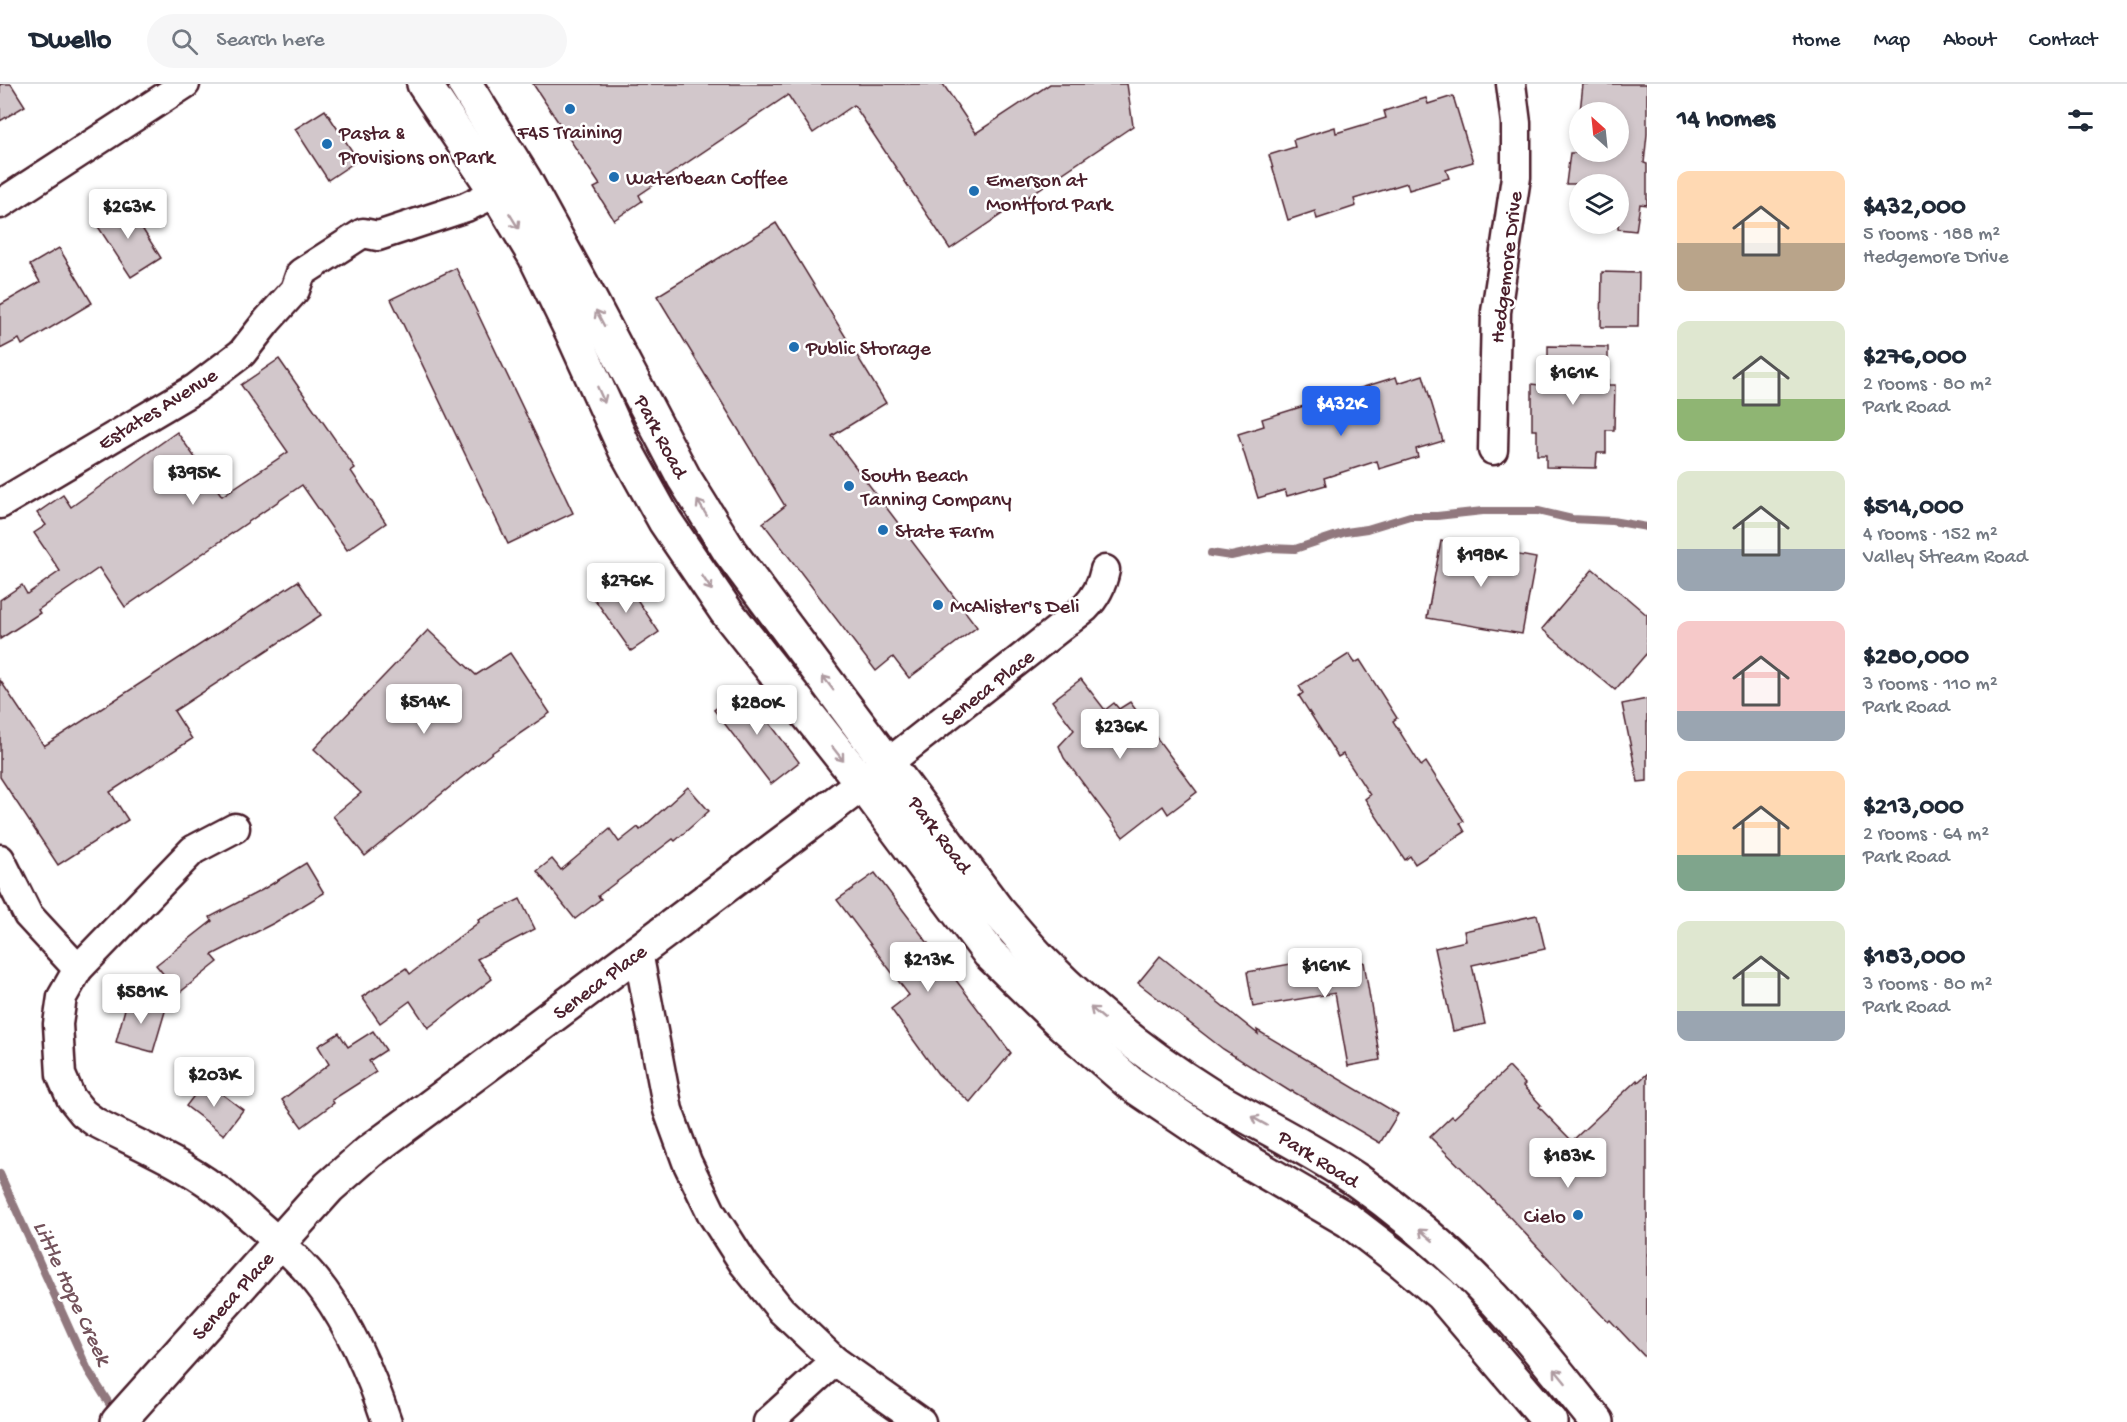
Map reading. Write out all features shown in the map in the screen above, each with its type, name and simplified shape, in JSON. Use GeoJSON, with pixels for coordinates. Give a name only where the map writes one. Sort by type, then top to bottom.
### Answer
{"type":"FeatureCollection","features":[{"type":"Feature","properties":{"kind":"main road","name":"Park Road"},"geometry":{"type":"LineString","coordinates":[[424,84],[511,186],[586,291],[684,478],[730,552],[997,910],[1044,963],[1095,1012],[1150,1055],[1209,1094],[1304,1147],[1358,1182],[1409,1220],[1458,1262],[1513,1320],[1597,1422]]}},
{"type":"Feature","properties":{"kind":"main road","name":"Park Road"},"geometry":{"type":"LineString","coordinates":[[465,84],[511,186],[535,256],[625,448],[665,521],[726,611],[862,783],[989,953],[1060,1022],[1130,1083],[1240,1157],[1348,1220],[1404,1263],[1441,1294],[1550,1422]]}},
{"type":"Feature","properties":{"kind":"main road","name":"Seneca Place"},"geometry":{"type":"LineString","coordinates":[[118,1422],[329,1187],[369,1152],[888,763]]}},
{"type":"Feature","properties":{"kind":"street"},"geometry":{"type":"LineString","coordinates":[[0,204],[184,84]]}},
{"type":"Feature","properties":{"kind":"street","name":"Hedgemore Drive"},"geometry":{"type":"LineString","coordinates":[[1493,450],[1497,312],[1516,177],[1516,123],[1510,84]]}},
{"type":"Feature","properties":{"kind":"street","name":"Estates Avenue"},"geometry":{"type":"LineString","coordinates":[[0,504],[196,388],[242,353],[295,290],[312,288],[340,259],[371,250],[378,236],[466,207],[511,186]]}},
{"type":"Feature","properties":{"kind":"street","name":"Seneca Place"},"geometry":{"type":"LineString","coordinates":[[888,763],[1085,608],[1102,584],[1105,570]]}},
{"type":"Feature","properties":{"kind":"street"},"geometry":{"type":"LineString","coordinates":[[235,828],[193,850],[78,969],[62,997],[58,1024],[61,1075],[71,1098],[83,1113],[95,1122],[181,1166],[216,1188],[279,1242],[324,1290],[344,1323],[375,1386],[387,1422]]}},
{"type":"Feature","properties":{"kind":"street"},"geometry":{"type":"LineString","coordinates":[[0,859],[28,915],[78,969]]}},
{"type":"Feature","properties":{"kind":"street"},"geometry":{"type":"LineString","coordinates":[[638,952],[668,1110],[687,1162],[712,1214],[744,1264],[781,1310],[835,1360],[921,1422]]}},
{"type":"Feature","properties":{"kind":"street"},"geometry":{"type":"LineString","coordinates":[[768,1422],[835,1360]]}},
{"type":"Feature","properties":{"kind":"building"},"geometry":{"type":"Polygon","coordinates":[[[0,84],[11,84],[25,106],[0,121],[0,84]]]}},
{"type":"Feature","properties":{"kind":"building"},"geometry":{"type":"Polygon","coordinates":[[[533,84],[943,84],[976,133],[1050,84],[1127,84],[1133,126],[950,249],[854,105],[813,133],[788,95],[639,195],[642,201],[614,220],[594,188],[600,185],[533,84]]]}},
{"type":"Feature","properties":{"kind":"building"},"geometry":{"type":"Polygon","coordinates":[[[1583,84],[1647,84],[1647,134],[1644,163],[1647,164],[1647,205],[1640,204],[1636,231],[1629,230],[1629,174],[1569,174],[1569,184],[1566,184],[1569,161],[1629,162],[1629,102],[1581,102],[1583,84]]]}},
{"type":"Feature","properties":{"kind":"building"},"geometry":{"type":"Polygon","coordinates":[[[1453,96],[1473,162],[1446,170],[1449,178],[1409,190],[1407,183],[1354,199],[1356,206],[1317,219],[1315,211],[1288,220],[1269,155],[1295,147],[1293,140],[1335,127],[1336,133],[1386,118],[1384,111],[1426,98],[1428,104],[1453,96]]]}},
{"type":"Feature","properties":{"kind":"building","name":"Pasta & Provisions on Park"},"geometry":{"type":"Polygon","coordinates":[[[325,110],[358,160],[328,180],[295,129],[325,110]]]}},
{"type":"Feature","properties":{"kind":"building"},"geometry":{"type":"Polygon","coordinates":[[[126,203],[161,258],[131,277],[95,222],[126,203]]]}},
{"type":"Feature","properties":{"kind":"building"},"geometry":{"type":"Polygon","coordinates":[[[776,223],[886,403],[832,436],[977,627],[909,678],[893,657],[876,671],[763,523],[785,506],[657,296],[776,223]]]}},
{"type":"Feature","properties":{"kind":"building"},"geometry":{"type":"Polygon","coordinates":[[[59,248],[92,303],[22,345],[19,339],[0,349],[0,305],[40,282],[30,265],[59,248]]]}},
{"type":"Feature","properties":{"kind":"building"},"geometry":{"type":"Polygon","coordinates":[[[456,268],[573,513],[508,544],[391,299],[456,268]]]}},
{"type":"Feature","properties":{"kind":"building"},"geometry":{"type":"Polygon","coordinates":[[[1602,272],[1639,273],[1638,327],[1601,327],[1602,272]]]}},
{"type":"Feature","properties":{"kind":"building"},"geometry":{"type":"Polygon","coordinates":[[[1548,346],[1608,347],[1608,385],[1615,385],[1614,430],[1606,430],[1606,453],[1597,453],[1596,468],[1546,467],[1546,455],[1537,455],[1537,430],[1532,430],[1532,384],[1539,385],[1539,361],[1548,361],[1548,346]]]}},
{"type":"Feature","properties":{"kind":"building"},"geometry":{"type":"Polygon","coordinates":[[[279,359],[355,468],[351,471],[386,523],[347,550],[302,485],[125,607],[99,568],[38,610],[40,613],[0,639],[0,600],[22,585],[27,594],[60,571],[34,533],[46,525],[37,513],[63,495],[71,507],[177,432],[222,496],[288,452],[241,385],[279,359]]]}},
{"type":"Feature","properties":{"kind":"building"},"geometry":{"type":"Polygon","coordinates":[[[1423,375],[1443,441],[1416,449],[1418,457],[1379,469],[1377,461],[1324,478],[1326,485],[1287,496],[1285,490],[1258,498],[1238,434],[1264,426],[1262,419],[1304,406],[1306,412],[1356,396],[1354,390],[1396,377],[1398,383],[1423,375]]]}},
{"type":"Feature","properties":{"kind":"building"},"geometry":{"type":"Polygon","coordinates":[[[1441,541],[1536,558],[1522,634],[1427,618],[1441,541]]]}},
{"type":"Feature","properties":{"kind":"building"},"geometry":{"type":"Polygon","coordinates":[[[1593,569],[1647,615],[1647,653],[1615,690],[1542,629],[1593,569]]]}},
{"type":"Feature","properties":{"kind":"building"},"geometry":{"type":"Polygon","coordinates":[[[622,577],[659,632],[631,651],[593,597],[622,577]]]}},
{"type":"Feature","properties":{"kind":"building"},"geometry":{"type":"Polygon","coordinates":[[[298,581],[321,615],[174,711],[192,739],[110,792],[128,820],[58,865],[0,777],[0,680],[44,746],[298,581]]]}},
{"type":"Feature","properties":{"kind":"building"},"geometry":{"type":"Polygon","coordinates":[[[428,630],[476,675],[510,653],[550,713],[493,752],[365,856],[333,816],[361,793],[314,749],[428,630]]]}},
{"type":"Feature","properties":{"kind":"building"},"geometry":{"type":"Polygon","coordinates":[[[1349,654],[1355,663],[1360,660],[1397,718],[1393,721],[1421,766],[1426,762],[1464,821],[1460,823],[1465,832],[1415,864],[1410,856],[1405,860],[1365,799],[1370,795],[1343,754],[1338,757],[1299,696],[1303,693],[1299,686],[1349,654]]]}},
{"type":"Feature","properties":{"kind":"building"},"geometry":{"type":"Polygon","coordinates":[[[1081,679],[1105,710],[1114,703],[1119,709],[1130,702],[1197,792],[1168,814],[1163,806],[1123,837],[1064,758],[1059,746],[1074,730],[1052,701],[1081,679]]]}},
{"type":"Feature","properties":{"kind":"building"},"geometry":{"type":"Polygon","coordinates":[[[743,688],[799,762],[771,784],[714,710],[743,688]]]}},
{"type":"Feature","properties":{"kind":"building"},"geometry":{"type":"Polygon","coordinates":[[[1647,699],[1647,781],[1638,782],[1622,704],[1647,699]]]}},
{"type":"Feature","properties":{"kind":"building"},"geometry":{"type":"Polygon","coordinates":[[[688,787],[709,811],[675,841],[673,839],[598,896],[601,899],[575,919],[537,871],[552,859],[561,870],[610,829],[619,842],[638,827],[640,830],[688,787]]]}},
{"type":"Feature","properties":{"kind":"building"},"geometry":{"type":"Polygon","coordinates":[[[306,863],[324,893],[274,923],[212,955],[218,962],[179,993],[156,965],[212,921],[210,917],[262,890],[306,863]]]}},
{"type":"Feature","properties":{"kind":"building"},"geometry":{"type":"Polygon","coordinates":[[[875,873],[1011,1053],[970,1102],[938,1074],[891,1009],[909,995],[837,900],[875,873]]]}},
{"type":"Feature","properties":{"kind":"building"},"geometry":{"type":"Polygon","coordinates":[[[520,899],[535,929],[477,959],[492,979],[428,1028],[410,1001],[380,1023],[362,997],[406,968],[410,974],[479,922],[478,920],[520,899]]]}},
{"type":"Feature","properties":{"kind":"building"},"geometry":{"type":"Polygon","coordinates":[[[1537,915],[1545,949],[1472,965],[1485,1024],[1453,1031],[1435,948],[1466,941],[1464,931],[1537,915]]]}},
{"type":"Feature","properties":{"kind":"building"},"geometry":{"type":"Polygon","coordinates":[[[1160,956],[1258,1034],[1257,1030],[1398,1114],[1380,1143],[1291,1092],[1223,1049],[1138,983],[1160,956]]]}},
{"type":"Feature","properties":{"kind":"building"},"geometry":{"type":"Polygon","coordinates":[[[1329,957],[1331,968],[1364,962],[1380,1060],[1348,1066],[1335,993],[1253,1007],[1247,972],[1329,957]]]}},
{"type":"Feature","properties":{"kind":"building"},"geometry":{"type":"Polygon","coordinates":[[[128,998],[166,1008],[153,1052],[116,1042],[128,998]]]}},
{"type":"Feature","properties":{"kind":"building"},"geometry":{"type":"Polygon","coordinates":[[[373,1031],[386,1050],[369,1061],[376,1072],[332,1100],[334,1103],[302,1127],[282,1100],[329,1064],[318,1046],[339,1033],[348,1047],[373,1031]]]}},
{"type":"Feature","properties":{"kind":"building","name":"Cielo"},"geometry":{"type":"Polygon","coordinates":[[[1509,1067],[1541,1105],[1539,1107],[1572,1141],[1637,1080],[1638,1082],[1647,1074],[1647,1359],[1610,1320],[1608,1322],[1488,1194],[1430,1137],[1509,1067]]]}},
{"type":"Feature","properties":{"kind":"building"},"geometry":{"type":"Polygon","coordinates":[[[205,1081],[243,1110],[224,1135],[186,1106],[205,1081]]]}},
{"type":"Feature","properties":{"kind":"waterway"},"geometry":{"type":"LineString","coordinates":[[1211,553],[1231,556],[1268,548],[1295,549],[1346,532],[1367,529],[1410,516],[1437,516],[1483,511],[1538,511],[1572,519],[1612,521],[1647,527]]}},
{"type":"Feature","properties":{"kind":"waterway","name":"Little Hope Creek"},"geometry":{"type":"LineString","coordinates":[[0,1174],[88,1370],[115,1413]]}},
{"type":"Feature","properties":{"kind":"place","name":"F45 Training"},"geometry":{"type":"Point","coordinates":[570,109]}},
{"type":"Feature","properties":{"kind":"place","name":"Pasta & Provisions on Park"},"geometry":{"type":"Point","coordinates":[327,144]}},
{"type":"Feature","properties":{"kind":"place","name":"Waterbean Coffee"},"geometry":{"type":"Point","coordinates":[614,177]}},
{"type":"Feature","properties":{"kind":"place","name":"Emerson at Montford Park"},"geometry":{"type":"Point","coordinates":[974,191]}},
{"type":"Feature","properties":{"kind":"place","name":"Public Storage"},"geometry":{"type":"Point","coordinates":[794,347]}},
{"type":"Feature","properties":{"kind":"place","name":"South Beach Tanning Company"},"geometry":{"type":"Point","coordinates":[849,486]}},
{"type":"Feature","properties":{"kind":"place","name":"State Farm"},"geometry":{"type":"Point","coordinates":[883,530]}},
{"type":"Feature","properties":{"kind":"place","name":"McAlister's Deli"},"geometry":{"type":"Point","coordinates":[938,605]}},
{"type":"Feature","properties":{"kind":"place","name":"Cielo"},"geometry":{"type":"Point","coordinates":[1578,1215]}}]}
